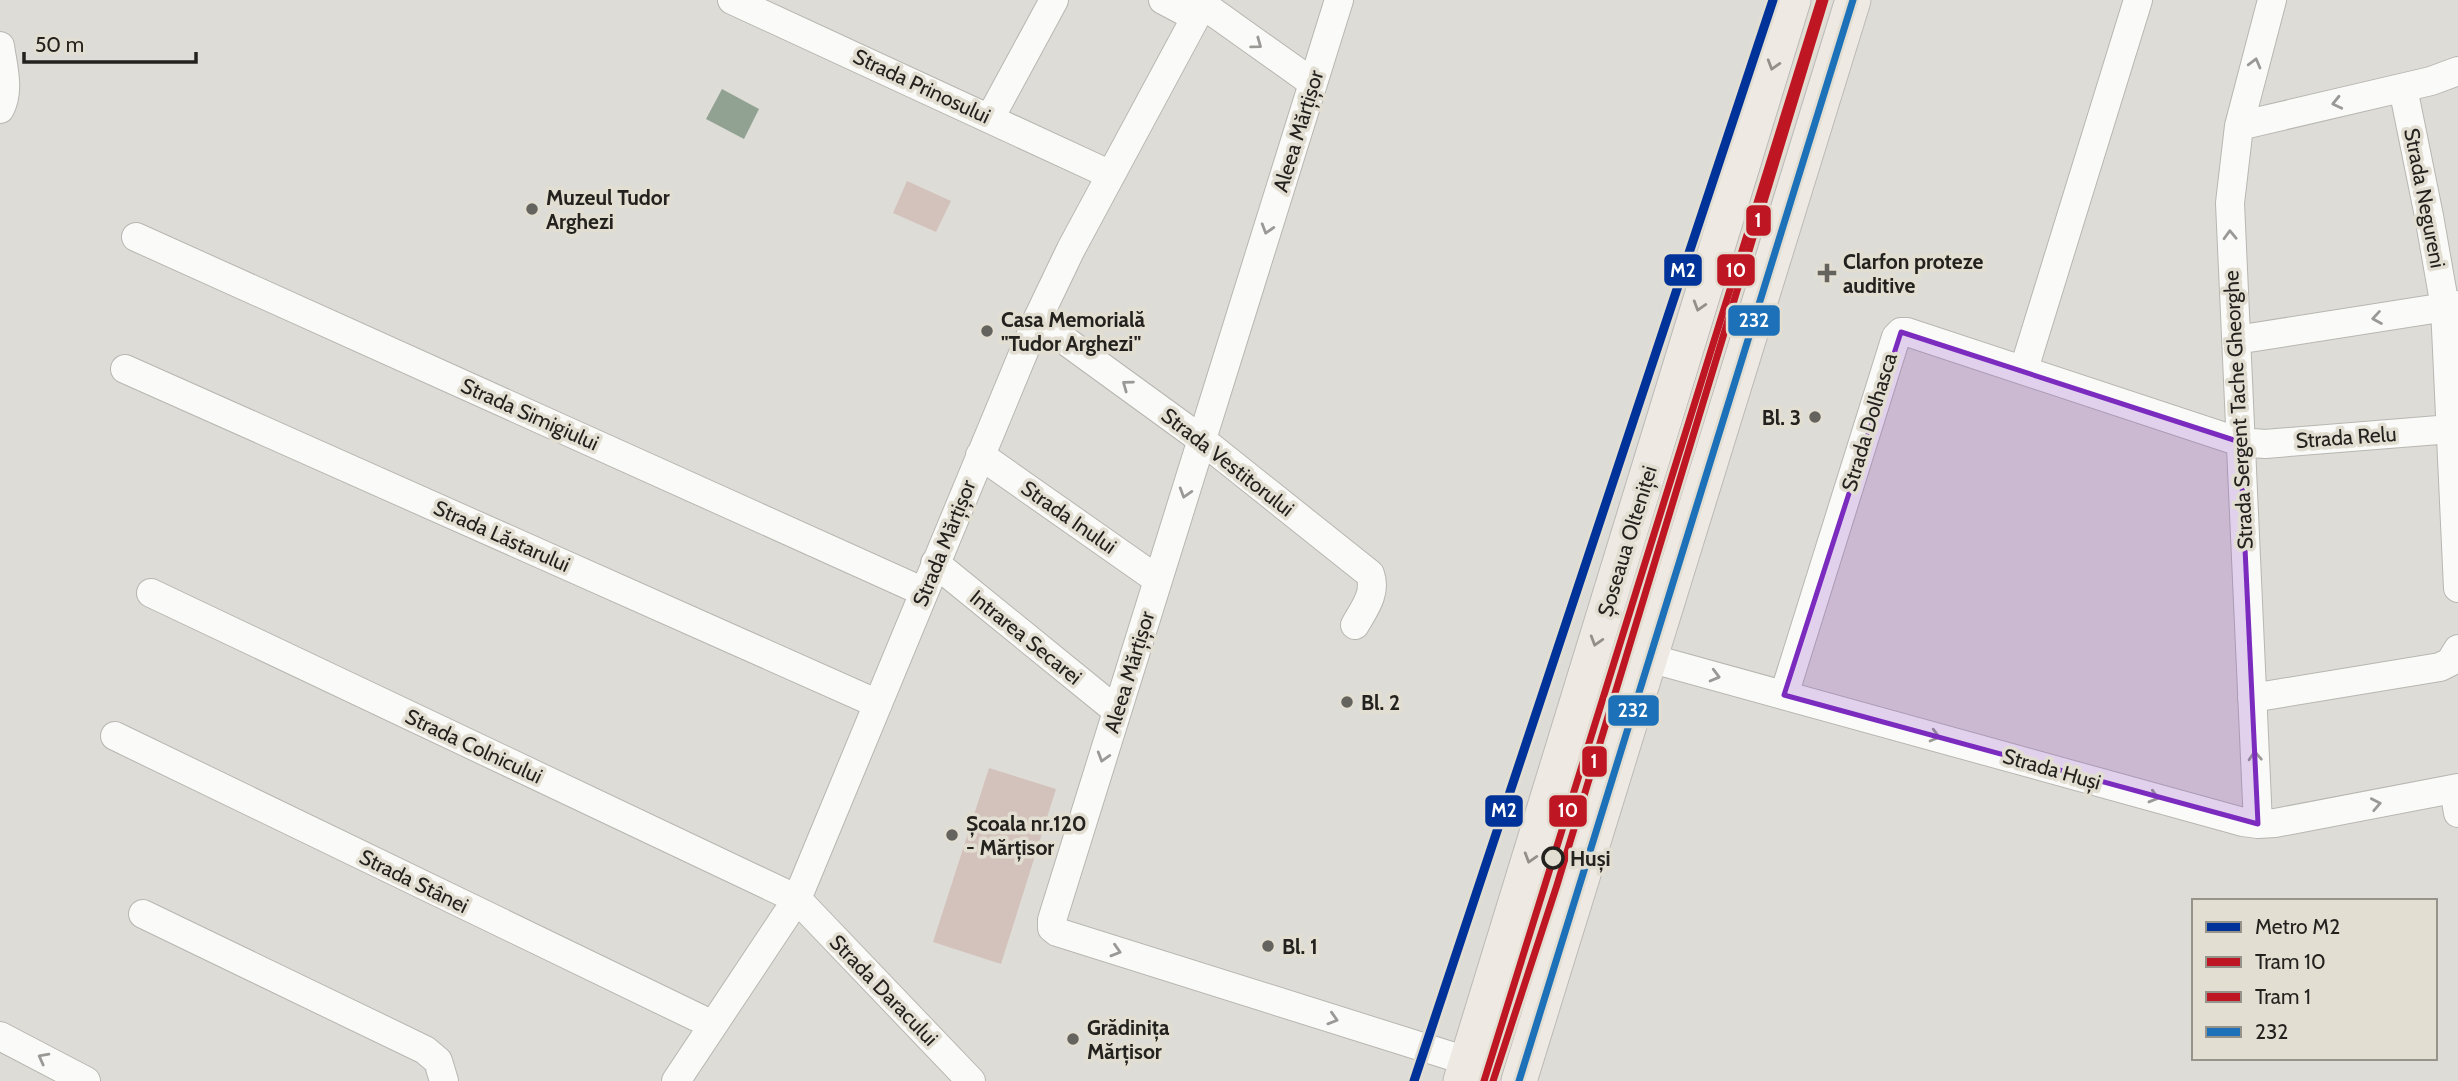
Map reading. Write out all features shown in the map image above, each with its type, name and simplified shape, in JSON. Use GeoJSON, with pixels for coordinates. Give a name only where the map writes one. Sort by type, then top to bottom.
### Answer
{"type":"FeatureCollection","features":[{"type":"Feature","properties":{"kind":"main road","name":"Șoseaua Olteniței"},"geometry":{"type":"LineString","coordinates":[[1464,1071],[1793,0]]}},
{"type":"Feature","properties":{"kind":"main road"},"geometry":{"type":"LineString","coordinates":[[1519,1081],[1853,0]]}},
{"type":"Feature","properties":{"kind":"street","name":"Strada Prinosului"},"geometry":{"type":"LineString","coordinates":[[732,0],[1111,175]]}},
{"type":"Feature","properties":{"kind":"street"},"geometry":{"type":"LineString","coordinates":[[990,118],[1054,0]]}},
{"type":"Feature","properties":{"kind":"street"},"geometry":{"type":"LineString","coordinates":[[1163,0],[1201,7],[1313,83]]}},
{"type":"Feature","properties":{"kind":"street","name":"Aleea Mărțișor"},"geometry":{"type":"LineString","coordinates":[[1339,0],[1052,920],[1052,928],[1057,932],[1464,1071]]}},
{"type":"Feature","properties":{"kind":"street"},"geometry":{"type":"LineString","coordinates":[[2024,369],[2138,0]]}},
{"type":"Feature","properties":{"kind":"street","name":"Strada Sergent Tache Gheorghe"},"geometry":{"type":"LineString","coordinates":[[2258,824],[2230,203],[2239,126],[2272,0]]}},
{"type":"Feature","properties":{"kind":"street","name":"Strada Mărțișor"},"geometry":{"type":"LineString","coordinates":[[676,1081],[797,899],[1037,320],[1071,249],[1201,7]]}},
{"type":"Feature","properties":{"kind":"street"},"geometry":{"type":"LineString","coordinates":[[0,46],[6,86],[0,109]]}},
{"type":"Feature","properties":{"kind":"street"},"geometry":{"type":"LineString","coordinates":[[2239,126],[2431,81],[2458,71]]}},
{"type":"Feature","properties":{"kind":"street","name":"Strada Negureni"},"geometry":{"type":"LineString","coordinates":[[2403,88],[2451,306],[2458,588]]}},
{"type":"Feature","properties":{"kind":"street","name":"Strada Simigiului"},"geometry":{"type":"LineString","coordinates":[[136,237],[924,592]]}},
{"type":"Feature","properties":{"kind":"street"},"geometry":{"type":"LineString","coordinates":[[2236,340],[2451,306]]}},
{"type":"Feature","properties":{"kind":"street","name":"Strada Vestitorului"},"geometry":{"type":"LineString","coordinates":[[1037,320],[1202,440],[1370,574],[1373,583],[1371,595],[1355,625]]}},
{"type":"Feature","properties":{"kind":"street","name":"Strada Dolhasca"},"geometry":{"type":"LineString","coordinates":[[1784,695],[1896,337],[1901,332],[2024,369],[2240,442]]}},
{"type":"Feature","properties":{"kind":"street","name":"Strada Lăstarului"},"geometry":{"type":"LineString","coordinates":[[125,369],[878,704]]}},
{"type":"Feature","properties":{"kind":"street","name":"Strada Relu"},"geometry":{"type":"LineString","coordinates":[[2240,442],[2265,444],[2452,429]]}},
{"type":"Feature","properties":{"kind":"street","name":"Strada Inului"},"geometry":{"type":"LineString","coordinates":[[980,455],[1158,580]]}},
{"type":"Feature","properties":{"kind":"street","name":"Intrarea Secarei"},"geometry":{"type":"LineString","coordinates":[[935,563],[1117,711]]}},
{"type":"Feature","properties":{"kind":"street","name":"Strada Colnicului"},"geometry":{"type":"LineString","coordinates":[[151,593],[797,899]]}},
{"type":"Feature","properties":{"kind":"street"},"geometry":{"type":"LineString","coordinates":[[2252,698],[2440,667],[2450,662],[2458,649]]}},
{"type":"Feature","properties":{"kind":"street","name":"Strada Huși"},"geometry":{"type":"LineString","coordinates":[[1650,659],[2243,822],[2258,824],[2457,797]]}},
{"type":"Feature","properties":{"kind":"street","name":"Strada Stânei"},"geometry":{"type":"LineString","coordinates":[[115,736],[713,1025]]}},
{"type":"Feature","properties":{"kind":"street","name":"Strada Daracului"},"geometry":{"type":"LineString","coordinates":[[797,899],[971,1081]]}},
{"type":"Feature","properties":{"kind":"street"},"geometry":{"type":"LineString","coordinates":[[143,914],[425,1050],[438,1061],[444,1081]]}},
{"type":"Feature","properties":{"kind":"street"},"geometry":{"type":"LineString","coordinates":[[0,1036],[86,1081]]}},
{"type":"Feature","properties":{"kind":"highlighted area"},"geometry":{"type":"Polygon","coordinates":[[[1901,332],[2240,442],[2258,824],[1784,695],[1901,332]]]}},
{"type":"Feature","properties":{"kind":"shaded area"},"geometry":{"type":"Polygon","coordinates":[[[722,89],[759,109],[744,139],[706,119],[722,89]]]}},
{"type":"Feature","properties":{"kind":"shaded area"},"geometry":{"type":"Polygon","coordinates":[[[907,181],[951,201],[936,232],[893,213],[907,181]]]}},
{"type":"Feature","properties":{"kind":"shaded area"},"geometry":{"type":"Polygon","coordinates":[[[989,768],[1056,789],[1001,964],[933,942],[989,768]]]}},
{"type":"Feature","properties":{"kind":"metro line","name":"M2"},"geometry":{"type":"LineString","coordinates":[[1414,1081],[1773,0]]}},
{"type":"Feature","properties":{"kind":"tram line","name":"10"},"geometry":{"type":"LineString","coordinates":[[1484,1081],[1820,0]]}},
{"type":"Feature","properties":{"kind":"tram line","name":"1"},"geometry":{"type":"LineString","coordinates":[[1493,1081],[1557,885],[1825,0]]}},
{"type":"Feature","properties":{"kind":"transit line","name":"232"},"geometry":{"type":"LineString","coordinates":[[1519,1081],[1853,0]]}},
{"type":"Feature","properties":{"kind":"place","name":"Muzeul Tudor Arghezi"},"geometry":{"type":"Point","coordinates":[532,209]}},
{"type":"Feature","properties":{"kind":"place","name":"Clarfon proteze auditive"},"geometry":{"type":"Point","coordinates":[1827,273]}},
{"type":"Feature","properties":{"kind":"place","name":"Casa Memorială \"Tudor Arghezi\""},"geometry":{"type":"Point","coordinates":[987,331]}},
{"type":"Feature","properties":{"kind":"place","name":"Bl. 3"},"geometry":{"type":"Point","coordinates":[1815,417]}},
{"type":"Feature","properties":{"kind":"place","name":"Bl. 2"},"geometry":{"type":"Point","coordinates":[1347,702]}},
{"type":"Feature","properties":{"kind":"place","name":"Școala nr.120 - Mărțisor"},"geometry":{"type":"Point","coordinates":[952,835]}},
{"type":"Feature","properties":{"kind":"place","name":"Huși"},"geometry":{"type":"Point","coordinates":[1553,858]}},
{"type":"Feature","properties":{"kind":"place","name":"Bl. 1"},"geometry":{"type":"Point","coordinates":[1268,946]}},
{"type":"Feature","properties":{"kind":"place","name":"Grădinița Mărțisor"},"geometry":{"type":"Point","coordinates":[1073,1039]}}]}
